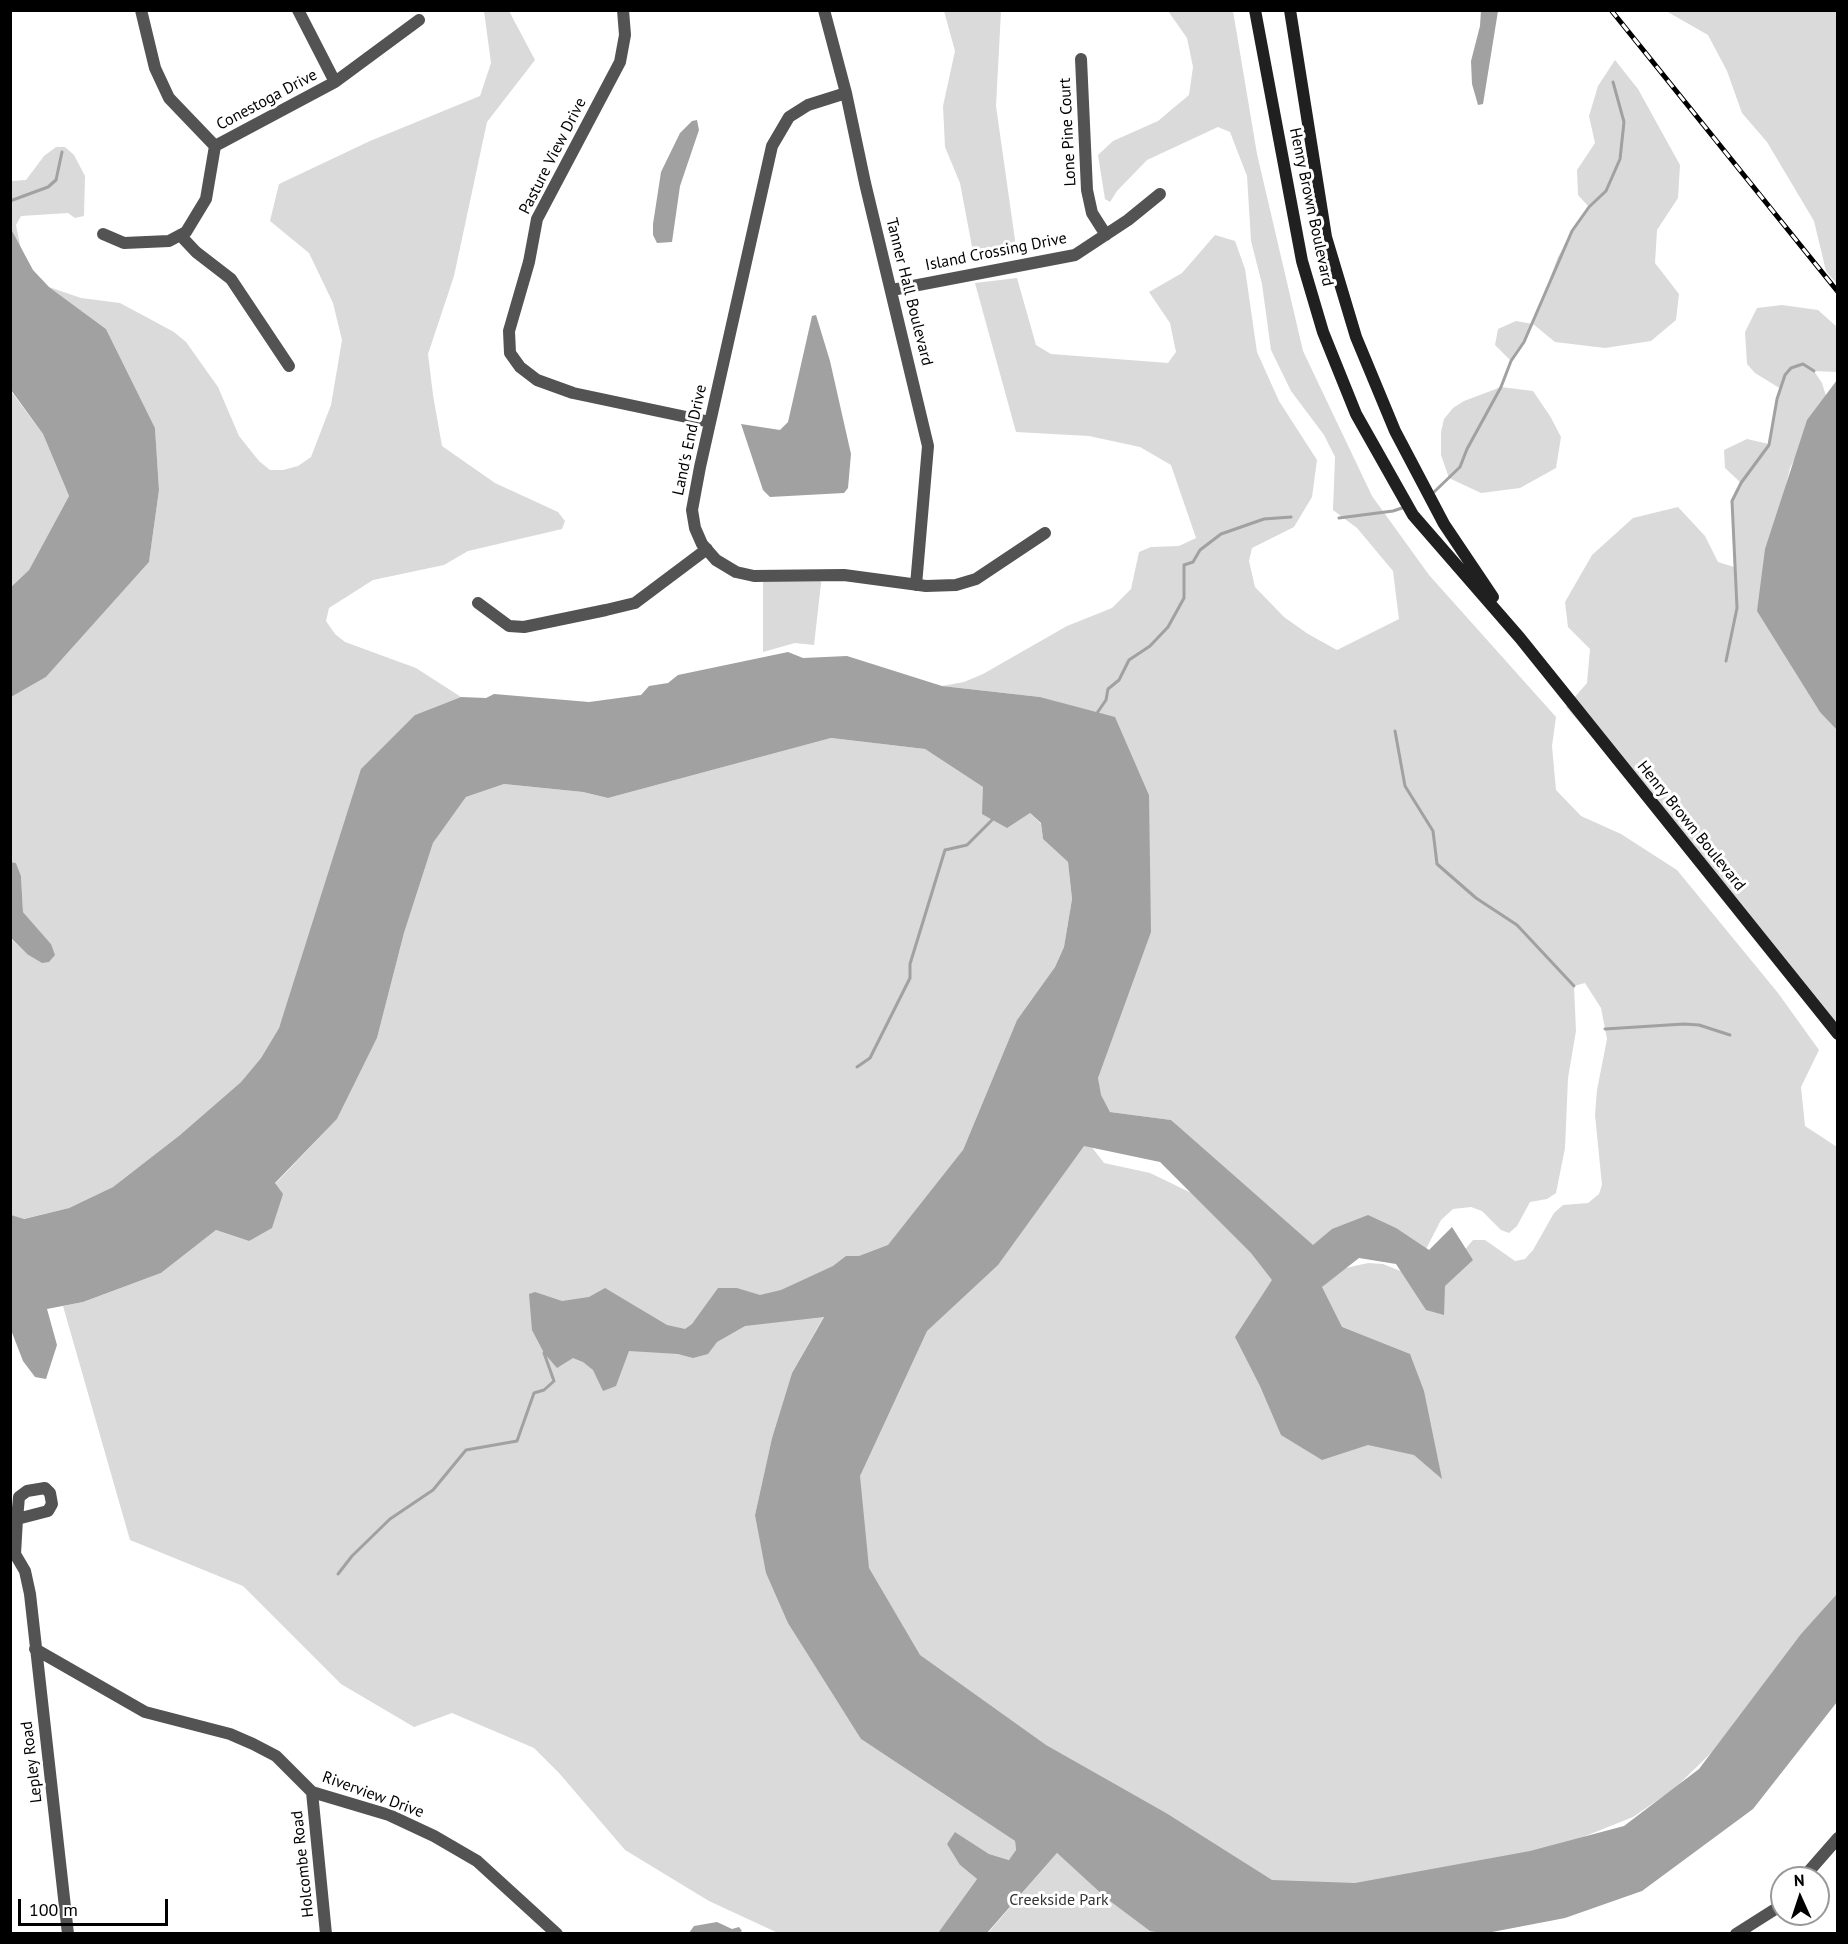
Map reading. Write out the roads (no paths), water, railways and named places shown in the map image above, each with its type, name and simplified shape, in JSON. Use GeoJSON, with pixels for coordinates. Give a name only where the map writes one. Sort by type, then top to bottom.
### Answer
{"type":"FeatureCollection","features":[{"type":"Feature","properties":{"kind":"main road","name":"Henry Brown Boulevard"},"geometry":{"type":"LineString","coordinates":[[1255,10],[1302,261],[1323,332],[1356,414],[1413,515],[1520,638],[1838,1034]]}},
{"type":"Feature","properties":{"kind":"main road","name":"Henry Brown Boulevard"},"geometry":{"type":"LineString","coordinates":[[1290,10],[1326,237],[1356,337],[1395,431],[1444,524],[1520,638]]}},
{"type":"Feature","properties":{"kind":"street"},"geometry":{"type":"LineString","coordinates":[[103,234],[124,243],[169,241],[186,232],[206,199],[215,146],[169,98],[155,68],[141,10]]}},
{"type":"Feature","properties":{"kind":"street","name":"Conestoga Drive"},"geometry":{"type":"LineString","coordinates":[[298,10],[335,82]]}},
{"type":"Feature","properties":{"kind":"street","name":"Pasture View Drive"},"geometry":{"type":"LineString","coordinates":[[624,10],[625,35],[620,62],[537,219],[529,262],[509,331],[510,353],[520,368],[537,380],[573,393],[710,422]]}},
{"type":"Feature","properties":{"kind":"street","name":"Tanner Hall Boulevard"},"geometry":{"type":"LineString","coordinates":[[824,10],[846,93],[865,183],[928,446],[916,585]]}},
{"type":"Feature","properties":{"kind":"street","name":"Conestoga Drive"},"geometry":{"type":"LineString","coordinates":[[215,146],[335,82],[419,20]]}},
{"type":"Feature","properties":{"kind":"street","name":"Lone Pine Court"},"geometry":{"type":"LineString","coordinates":[[1081,59],[1087,190],[1092,213],[1106,235]]}},
{"type":"Feature","properties":{"kind":"street","name":"Land's End Drive"},"geometry":{"type":"LineString","coordinates":[[846,93],[808,105],[789,117],[772,146],[692,510],[695,528],[716,560],[736,572],[754,576],[844,575],[916,585],[956,585],[976,579],[1046,533]]}},
{"type":"Feature","properties":{"kind":"street","name":"Island Crossing Drive"},"geometry":{"type":"LineString","coordinates":[[892,290],[1075,255],[1106,235],[1160,194]]}},
{"type":"Feature","properties":{"kind":"street"},"geometry":{"type":"LineString","coordinates":[[180,235],[196,252],[231,279],[290,366]]}},
{"type":"Feature","properties":{"kind":"street"},"geometry":{"type":"LineString","coordinates":[[478,603],[509,626],[524,627],[606,610],[635,603],[707,549]]}},
{"type":"Feature","properties":{"kind":"street"},"geometry":{"type":"LineString","coordinates":[[13,1553],[17,1519]]}},
{"type":"Feature","properties":{"kind":"street","name":"Lepley Road"},"geometry":{"type":"LineString","coordinates":[[13,1553],[25,1571],[68,1934]]}},
{"type":"Feature","properties":{"kind":"street","name":"Riverview Drive"},"geometry":{"type":"LineString","coordinates":[[35,1649],[145,1712],[230,1734],[253,1744],[276,1756],[312,1792],[388,1815],[434,1836],[477,1861],[557,1934]]}},
{"type":"Feature","properties":{"kind":"street","name":"Holcombe Road"},"geometry":{"type":"LineString","coordinates":[[312,1792],[326,1934]]}},
{"type":"Feature","properties":{"kind":"street"},"geometry":{"type":"LineString","coordinates":[[1814,1866],[1837,1840]]}},
{"type":"Feature","properties":{"kind":"street"},"geometry":{"type":"LineString","coordinates":[[1736,1934],[1770,1912]]}},
{"type":"Feature","properties":{"kind":"waterway"},"geometry":{"type":"LineString","coordinates":[[1434,492],[1460,467],[1467,449],[1501,387],[1511,361],[1524,342],[1572,231],[1589,207],[1606,191],[1620,159],[1624,122],[1613,82]]}},
{"type":"Feature","properties":{"kind":"waterway"},"geometry":{"type":"LineString","coordinates":[[10,201],[48,187],[56,180],[62,152]]}},
{"type":"Feature","properties":{"kind":"waterway"},"geometry":{"type":"LineString","coordinates":[[1726,661],[1737,608],[1732,501],[1741,483],[1769,445],[1777,399],[1785,375],[1791,368],[1803,364],[1814,371]]}},
{"type":"Feature","properties":{"kind":"waterway"},"geometry":{"type":"LineString","coordinates":[[1339,518],[1402,508]]}},
{"type":"Feature","properties":{"kind":"waterway"},"geometry":{"type":"LineString","coordinates":[[1097,713],[1106,700],[1108,689],[1119,680],[1129,660],[1150,646],[1168,627],[1184,598],[1184,565],[1193,562],[1200,550],[1221,534],[1264,519],[1291,517]]}},
{"type":"Feature","properties":{"kind":"waterway"},"geometry":{"type":"LineString","coordinates":[[1395,731],[1405,786],[1433,831],[1437,864],[1476,898],[1517,925],[1574,986]]}},
{"type":"Feature","properties":{"kind":"waterway"},"geometry":{"type":"LineString","coordinates":[[857,1067],[870,1058],[910,978],[910,964],[945,850],[967,845],[992,820]]}},
{"type":"Feature","properties":{"kind":"waterway"},"geometry":{"type":"LineString","coordinates":[[1605,1029],[1684,1024],[1699,1025],[1730,1035]]}},
{"type":"Feature","properties":{"kind":"waterway"},"geometry":{"type":"LineString","coordinates":[[338,1574],[352,1556],[390,1519],[433,1490],[466,1450],[517,1441],[534,1393],[544,1390],[554,1381],[544,1353]]}},
{"type":"Feature","properties":{"kind":"railway"},"geometry":{"type":"LineString","coordinates":[[1611,10],[1838,292]]}},
{"type":"Feature","properties":{"kind":"park label","name":"Creekside Park"},"geometry":{"type":"Point","coordinates":[1059,1900]}}]}
